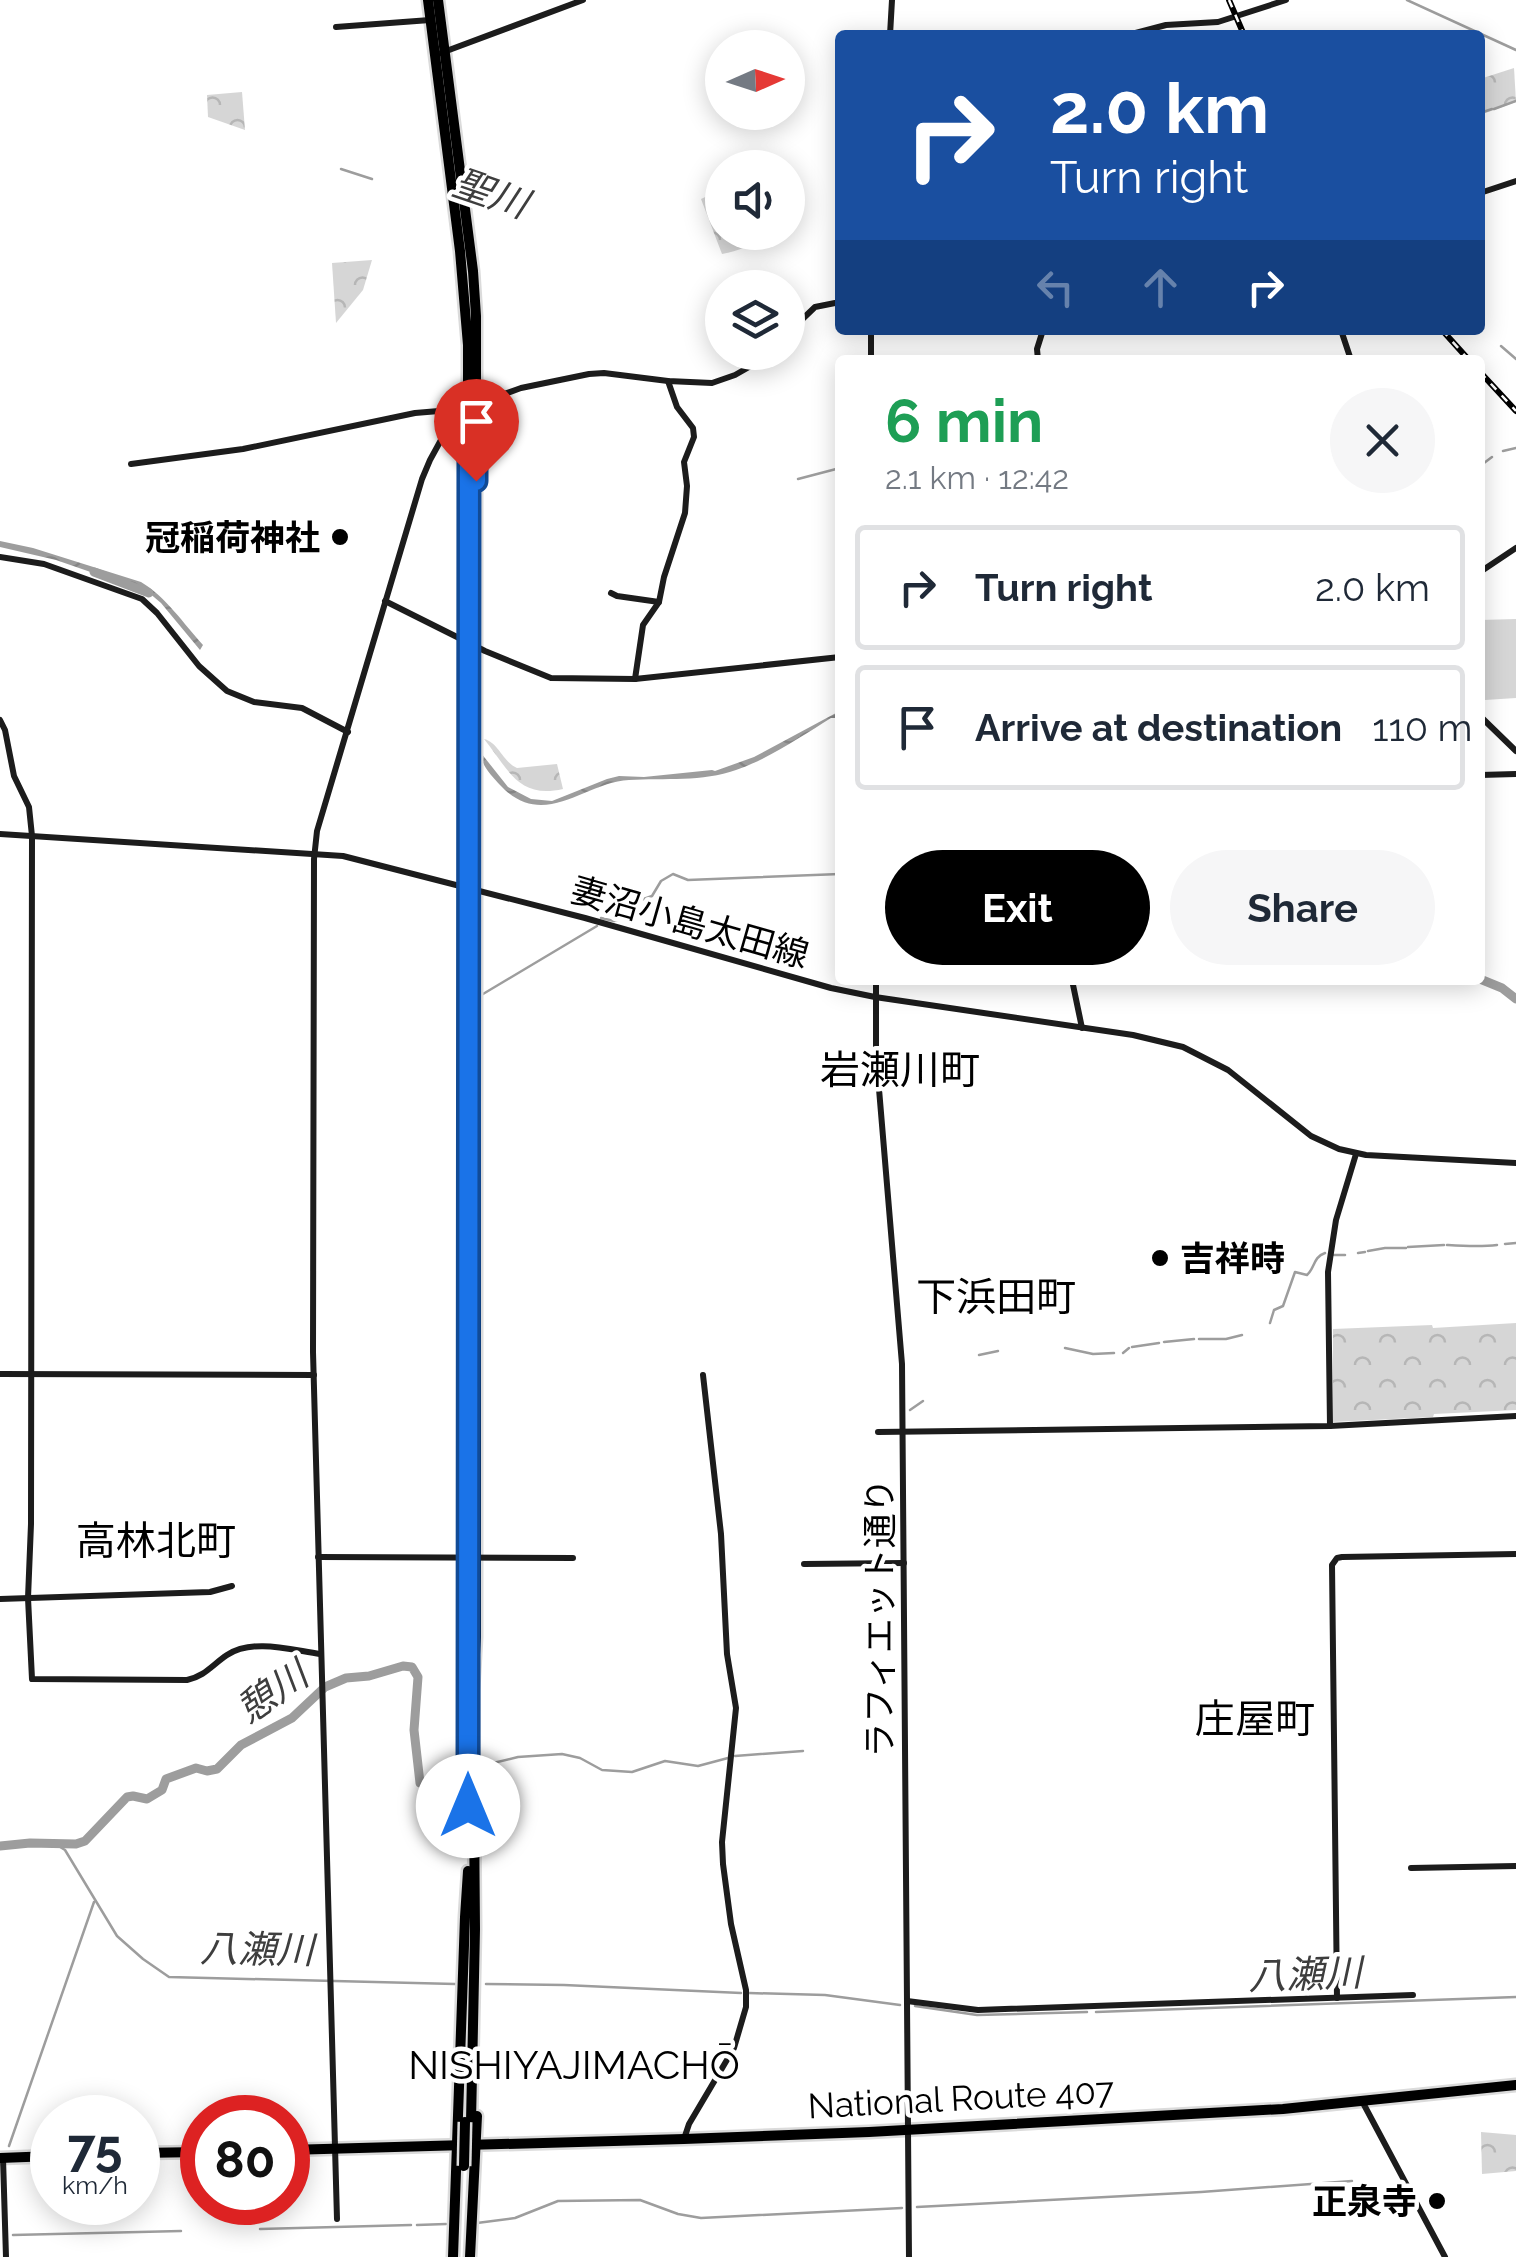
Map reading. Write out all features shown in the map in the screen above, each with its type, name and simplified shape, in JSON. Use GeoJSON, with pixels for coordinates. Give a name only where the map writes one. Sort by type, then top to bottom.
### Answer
{"type":"FeatureCollection","features":[{"type":"Feature","properties":{"kind":"highway"},"geometry":{"type":"LineString","coordinates":[[428,0],[436,19]]}},
{"type":"Feature","properties":{"kind":"highway"},"geometry":{"type":"LineString","coordinates":[[438,0],[440,53],[460,210],[475,291],[468,2122]]}},
{"type":"Feature","properties":{"kind":"highway"},"geometry":{"type":"LineString","coordinates":[[461,2257],[475,1886],[476,1637],[472,1559]]}},
{"type":"Feature","properties":{"kind":"highway"},"geometry":{"type":"LineString","coordinates":[[461,2257],[458,2145],[468,1871]]}},
{"type":"Feature","properties":{"kind":"highway"},"geometry":{"type":"LineString","coordinates":[[461,2257],[476,2144],[479,1918],[475,1886]]}},
{"type":"Feature","properties":{"kind":"highway","name":"National Route 407"},"geometry":{"type":"LineString","coordinates":[[310,2149],[684,2140],[908,2129],[1283,2109],[1516,2085]]}},
{"type":"Feature","properties":{"kind":"highway"},"geometry":{"type":"LineString","coordinates":[[2,2158],[30,2157]]}},
{"type":"Feature","properties":{"kind":"street"},"geometry":{"type":"LineString","coordinates":[[440,53],[583,0]]}},
{"type":"Feature","properties":{"kind":"street"},"geometry":{"type":"LineString","coordinates":[[890,30],[892,0]]}},
{"type":"Feature","properties":{"kind":"street"},"geometry":{"type":"LineString","coordinates":[[1149,30],[1218,22],[1286,0]]}},
{"type":"Feature","properties":{"kind":"street"},"geometry":{"type":"LineString","coordinates":[[336,27],[436,19]]}},
{"type":"Feature","properties":{"kind":"street"},"geometry":{"type":"LineString","coordinates":[[1485,191],[1516,181]]}},
{"type":"Feature","properties":{"kind":"street"},"geometry":{"type":"LineString","coordinates":[[805,317],[815,307],[835,303]]}},
{"type":"Feature","properties":{"kind":"street"},"geometry":{"type":"LineString","coordinates":[[131,464],[473,406],[521,388],[589,374],[699,384],[723,380],[744,370]]}},
{"type":"Feature","properties":{"kind":"street"},"geometry":{"type":"LineString","coordinates":[[636,679],[642,625],[659,602],[685,512],[684,462],[694,437],[668,381]]}},
{"type":"Feature","properties":{"kind":"street"},"geometry":{"type":"LineString","coordinates":[[337,2219],[314,1375],[314,853],[422,479],[447,428],[446,411]]}},
{"type":"Feature","properties":{"kind":"street"},"geometry":{"type":"LineString","coordinates":[[1485,569],[1516,548]]}},
{"type":"Feature","properties":{"kind":"street"},"geometry":{"type":"LineString","coordinates":[[0,557],[44,564],[142,599],[199,666],[227,691],[254,702],[302,708],[348,731]]}},
{"type":"Feature","properties":{"kind":"street"},"geometry":{"type":"LineString","coordinates":[[611,593],[659,602]]}},
{"type":"Feature","properties":{"kind":"street"},"geometry":{"type":"LineString","coordinates":[[385,602],[551,678],[636,679],[835,658]]}},
{"type":"Feature","properties":{"kind":"street"},"geometry":{"type":"LineString","coordinates":[[0,720],[14,776],[28,807],[32,836],[28,1598],[32,1679],[187,1680],[204,1675],[242,1648],[272,1647],[320,1654]]}},
{"type":"Feature","properties":{"kind":"street"},"geometry":{"type":"LineString","coordinates":[[1485,721],[1516,751]]}},
{"type":"Feature","properties":{"kind":"street"},"geometry":{"type":"LineString","coordinates":[[1485,776],[1516,774]]}},
{"type":"Feature","properties":{"kind":"street","name":"妻沼小島太田線"},"geometry":{"type":"LineString","coordinates":[[0,834],[343,856],[585,918],[831,988],[1170,1043],[1198,1053],[1240,1078],[1312,1136],[1356,1154],[1516,1163]]}},
{"type":"Feature","properties":{"kind":"street","name":"ラフィエット通り"},"geometry":{"type":"LineString","coordinates":[[876,985],[876,1053],[900,1323],[903,1432],[909,2257]]}},
{"type":"Feature","properties":{"kind":"street"},"geometry":{"type":"LineString","coordinates":[[1073,985],[1082,1028]]}},
{"type":"Feature","properties":{"kind":"street"},"geometry":{"type":"LineString","coordinates":[[1330,1426],[1328,1272],[1336,1220],[1356,1154]]}},
{"type":"Feature","properties":{"kind":"street"},"geometry":{"type":"LineString","coordinates":[[0,1374],[314,1375]]}},
{"type":"Feature","properties":{"kind":"street"},"geometry":{"type":"LineString","coordinates":[[684,2140],[689,2124],[734,2048],[746,2000],[723,1864],[736,1708],[727,1654],[721,1534],[704,1375]]}},
{"type":"Feature","properties":{"kind":"street"},"geometry":{"type":"LineString","coordinates":[[878,1432],[1330,1426],[1516,1416]]}},
{"type":"Feature","properties":{"kind":"street"},"geometry":{"type":"LineString","coordinates":[[1337,1998],[1332,1565],[1342,1557],[1516,1554]]}},
{"type":"Feature","properties":{"kind":"street"},"geometry":{"type":"LineString","coordinates":[[318,1557],[573,1558]]}},
{"type":"Feature","properties":{"kind":"street"},"geometry":{"type":"LineString","coordinates":[[804,1564],[904,1563]]}},
{"type":"Feature","properties":{"kind":"street"},"geometry":{"type":"LineString","coordinates":[[0,1599],[210,1592],[232,1586]]}},
{"type":"Feature","properties":{"kind":"street"},"geometry":{"type":"LineString","coordinates":[[1411,1868],[1516,1866]]}},
{"type":"Feature","properties":{"kind":"street"},"geometry":{"type":"LineString","coordinates":[[908,2001],[978,2010],[1413,1995]]}},
{"type":"Feature","properties":{"kind":"street"},"geometry":{"type":"LineString","coordinates":[[1362,2101],[1445,2257]]}},
{"type":"Feature","properties":{"kind":"street"},"geometry":{"type":"LineString","coordinates":[[2,2158],[6,2257]]}},
{"type":"Feature","properties":{"kind":"green space"},"geometry":{"type":"Polygon","coordinates":[[[1514,68],[1516,102],[1485,113],[1485,77],[1514,68]]]}},
{"type":"Feature","properties":{"kind":"green space"},"geometry":{"type":"Polygon","coordinates":[[[242,92],[245,130],[208,117],[207,95],[242,92]]]}},
{"type":"Feature","properties":{"kind":"green space"},"geometry":{"type":"Polygon","coordinates":[[[372,260],[363,290],[336,323],[332,263],[372,260]]]}},
{"type":"Feature","properties":{"kind":"green space"},"geometry":{"type":"Polygon","coordinates":[[[1516,619],[1516,698],[1485,700],[1485,620],[1516,619]]]}},
{"type":"Feature","properties":{"kind":"green space"},"geometry":{"type":"Polygon","coordinates":[[[484,739],[517,768],[557,764],[563,789],[535,790],[525,786],[484,739]]]}},
{"type":"Feature","properties":{"kind":"green space"},"geometry":{"type":"Polygon","coordinates":[[[1516,1323],[1516,1410],[1333,1422],[1333,1329],[1516,1323]]]}},
{"type":"Feature","properties":{"kind":"green space"},"geometry":{"type":"Polygon","coordinates":[[[1481,2132],[1516,2135],[1516,2171],[1482,2174],[1481,2132]]]}},
{"type":"Feature","properties":{"kind":"water"},"geometry":{"type":"Polygon","coordinates":[[[0,541],[141,582],[166,603],[203,645],[200,650],[148,592],[56,560],[0,547],[0,541]]]}},
{"type":"Feature","properties":{"kind":"water"},"geometry":{"type":"Polygon","coordinates":[[[835,714],[835,718],[772,754],[736,770],[697,778],[612,783],[548,805],[516,798],[490,774],[481,753],[508,787],[531,799],[552,801],[619,776],[715,771],[754,757],[835,714]]]}},
{"type":"Feature","properties":{"kind":"waterway"},"geometry":{"type":"LineString","coordinates":[[1407,0],[1472,30]]}},
{"type":"Feature","properties":{"kind":"waterway"},"geometry":{"type":"LineString","coordinates":[[1485,36],[1516,50]]}},
{"type":"Feature","properties":{"kind":"waterway"},"geometry":{"type":"LineString","coordinates":[[1494,109],[1516,101]]}},
{"type":"Feature","properties":{"kind":"waterway"},"geometry":{"type":"LineString","coordinates":[[1485,111],[1492,109]]}},
{"type":"Feature","properties":{"kind":"waterway","name":"聖川"},"geometry":{"type":"LineString","coordinates":[[341,169],[372,179]]}},
{"type":"Feature","properties":{"kind":"waterway"},"geometry":{"type":"LineString","coordinates":[[1501,346],[1516,359]]}},
{"type":"Feature","properties":{"kind":"waterway","name":"聖川"},"geometry":{"type":"LineString","coordinates":[[1503,451],[1516,448]]}},
{"type":"Feature","properties":{"kind":"waterway","name":"聖川"},"geometry":{"type":"LineString","coordinates":[[1485,462],[1492,457]]}},
{"type":"Feature","properties":{"kind":"waterway"},"geometry":{"type":"LineString","coordinates":[[798,479],[835,469]]}},
{"type":"Feature","properties":{"kind":"waterway"},"geometry":{"type":"LineString","coordinates":[[94,572],[149,593]]}},
{"type":"Feature","properties":{"kind":"waterway"},"geometry":{"type":"LineString","coordinates":[[601,918],[620,919],[638,901],[652,896],[661,881],[673,874],[688,880],[835,874]]}},
{"type":"Feature","properties":{"kind":"waterway"},"geometry":{"type":"LineString","coordinates":[[483,994],[597,926]]}},
{"type":"Feature","properties":{"kind":"waterway"},"geometry":{"type":"LineString","coordinates":[[1485,981],[1516,999]]}},
{"type":"Feature","properties":{"kind":"waterway"},"geometry":{"type":"LineString","coordinates":[[1505,1244],[1516,1243]]}},
{"type":"Feature","properties":{"kind":"waterway"},"geometry":{"type":"LineString","coordinates":[[1408,1247],[1444,1245]]}},
{"type":"Feature","properties":{"kind":"waterway"},"geometry":{"type":"LineString","coordinates":[[1447,1245],[1497,1245]]}},
{"type":"Feature","properties":{"kind":"waterway"},"geometry":{"type":"LineString","coordinates":[[1368,1251],[1406,1248]]}},
{"type":"Feature","properties":{"kind":"waterway"},"geometry":{"type":"LineString","coordinates":[[1358,1253],[1365,1252]]}},
{"type":"Feature","properties":{"kind":"waterway"},"geometry":{"type":"LineString","coordinates":[[1270,1323],[1274,1310],[1283,1306],[1295,1272],[1307,1275],[1325,1253]]}},
{"type":"Feature","properties":{"kind":"waterway"},"geometry":{"type":"LineString","coordinates":[[1334,1255],[1345,1255]]}},
{"type":"Feature","properties":{"kind":"waterway"},"geometry":{"type":"LineString","coordinates":[[1199,1339],[1242,1335]]}},
{"type":"Feature","properties":{"kind":"waterway"},"geometry":{"type":"LineString","coordinates":[[1164,1342],[1194,1339]]}},
{"type":"Feature","properties":{"kind":"waterway"},"geometry":{"type":"LineString","coordinates":[[1132,1347],[1159,1343]]}},
{"type":"Feature","properties":{"kind":"waterway"},"geometry":{"type":"LineString","coordinates":[[1065,1348],[1093,1354],[1114,1353]]}},
{"type":"Feature","properties":{"kind":"waterway"},"geometry":{"type":"LineString","coordinates":[[1123,1353],[1129,1348]]}},
{"type":"Feature","properties":{"kind":"waterway"},"geometry":{"type":"LineString","coordinates":[[979,1355],[998,1351]]}},
{"type":"Feature","properties":{"kind":"waterway"},"geometry":{"type":"LineString","coordinates":[[910,1410],[923,1401]]}},
{"type":"Feature","properties":{"kind":"waterway","name":"憩川"},"geometry":{"type":"LineString","coordinates":[[0,1846],[85,1841],[127,1797],[147,1799],[162,1790],[166,1779],[196,1768],[217,1769],[241,1745],[292,1718],[325,1687],[346,1678],[403,1666],[412,1667],[418,1677],[414,1730],[420,1783],[435,1785],[460,1776]]}},
{"type":"Feature","properties":{"kind":"waterway","name":"憩川"},"geometry":{"type":"LineString","coordinates":[[735,1756],[803,1751]]}},
{"type":"Feature","properties":{"kind":"waterway","name":"憩川"},"geometry":{"type":"LineString","coordinates":[[489,1764],[562,1754],[602,1770],[632,1772],[665,1761],[698,1766],[728,1758]]}},
{"type":"Feature","properties":{"kind":"waterway","name":"憩川"},"geometry":{"type":"LineString","coordinates":[[482,1767],[489,1764]]}},
{"type":"Feature","properties":{"kind":"waterway","name":"八瀬川"},"geometry":{"type":"LineString","coordinates":[[42,1845],[57,1845],[65,1850],[117,1936],[169,1977],[455,1984]]}},
{"type":"Feature","properties":{"kind":"waterway"},"geometry":{"type":"LineString","coordinates":[[9,2146],[94,1902]]}},
{"type":"Feature","properties":{"kind":"waterway","name":"八瀬川"},"geometry":{"type":"LineString","coordinates":[[486,1984],[741,1993]]}},
{"type":"Feature","properties":{"kind":"waterway","name":"八瀬川"},"geometry":{"type":"LineString","coordinates":[[749,1993],[825,1995],[900,2005]]}},
{"type":"Feature","properties":{"kind":"waterway","name":"八瀬川"},"geometry":{"type":"LineString","coordinates":[[1096,2012],[1516,1997]]}},
{"type":"Feature","properties":{"kind":"waterway","name":"八瀬川"},"geometry":{"type":"LineString","coordinates":[[915,2006],[977,2015],[1087,2012]]}},
{"type":"Feature","properties":{"kind":"waterway"},"geometry":{"type":"LineString","coordinates":[[917,2207],[1352,2181]]}},
{"type":"Feature","properties":{"kind":"waterway"},"geometry":{"type":"LineString","coordinates":[[477,2223],[515,2218],[558,2201],[640,2200],[701,2218],[902,2208]]}},
{"type":"Feature","properties":{"kind":"waterway"},"geometry":{"type":"LineString","coordinates":[[417,2225],[446,2224]]}},
{"type":"Feature","properties":{"kind":"waterway"},"geometry":{"type":"LineString","coordinates":[[260,2229],[411,2225]]}},
{"type":"Feature","properties":{"kind":"waterway"},"geometry":{"type":"LineString","coordinates":[[13,2235],[181,2231]]}},
{"type":"Feature","properties":{"kind":"railway"},"geometry":{"type":"LineString","coordinates":[[1229,0],[1242,30]]}},
{"type":"Feature","properties":{"kind":"railway"},"geometry":{"type":"LineString","coordinates":[[1446,335],[1464,355]]}},
{"type":"Feature","properties":{"kind":"railway"},"geometry":{"type":"LineString","coordinates":[[1485,377],[1516,411]]}},
{"type":"Feature","properties":{"kind":"place","name":"冠稲荷神社"},"geometry":{"type":"Point","coordinates":[340,537]}},
{"type":"Feature","properties":{"kind":"place","name":"吉祥時"},"geometry":{"type":"Point","coordinates":[1160,1258]}},
{"type":"Feature","properties":{"kind":"place","name":"正泉寺"},"geometry":{"type":"Point","coordinates":[1437,2201]}},
{"type":"Feature","properties":{"kind":"district","name":"岩瀬川町"},"geometry":{"type":"Point","coordinates":[900,1069]}},
{"type":"Feature","properties":{"kind":"district","name":"下浜田町"},"geometry":{"type":"Point","coordinates":[996,1296]}},
{"type":"Feature","properties":{"kind":"district","name":"高林北町"},"geometry":{"type":"Point","coordinates":[156,1540]}},
{"type":"Feature","properties":{"kind":"district","name":"庄屋町"},"geometry":{"type":"Point","coordinates":[1255,1718]}},
{"type":"Feature","properties":{"kind":"district","name":"NISHIYAJIMACHŌ"},"geometry":{"type":"Point","coordinates":[574,2064]}},
{"type":"Feature","properties":{"kind":"route"},"geometry":{"type":"LineString","coordinates":[[468,1806],[469,408],[476,406],[476,481]]}}]}
